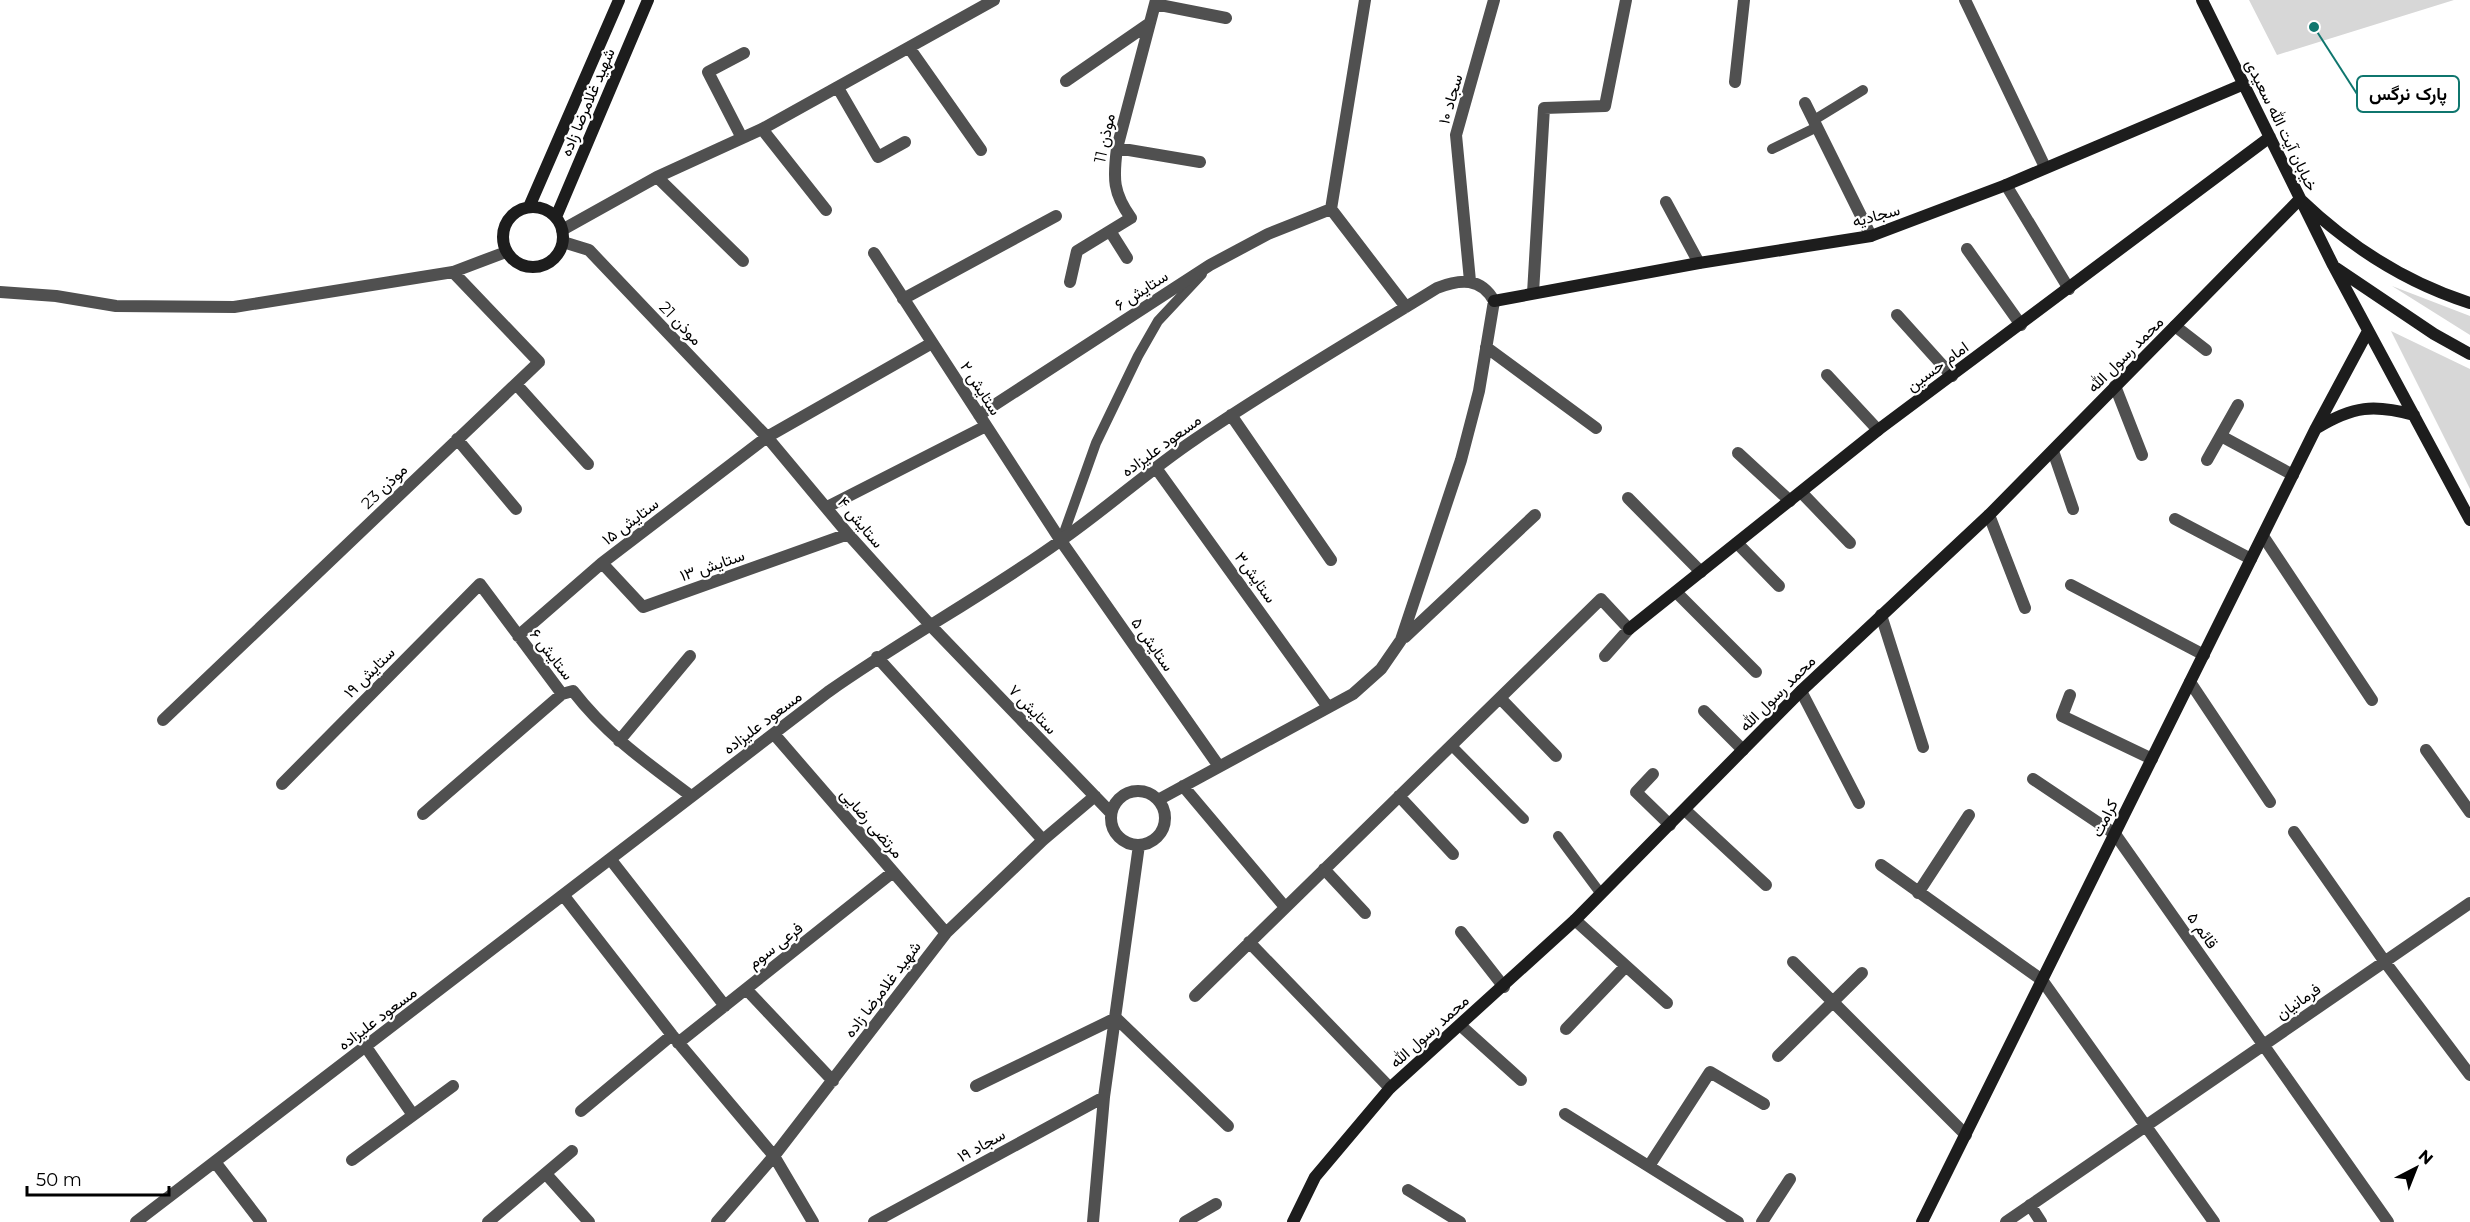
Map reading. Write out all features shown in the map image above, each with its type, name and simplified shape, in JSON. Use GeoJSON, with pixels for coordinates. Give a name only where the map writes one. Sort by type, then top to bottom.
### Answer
{"type":"FeatureCollection","features":[{"type":"Feature","properties":{"kind":"street","name":"شهید غلامرضا زاده"},"geometry":{"type":"LineString","coordinates":[[529,207],[619,0]]}},
{"type":"Feature","properties":{"kind":"street","name":"شهید غلامرضا زاده"},"geometry":{"type":"LineString","coordinates":[[555,217],[648,0]]}},
{"type":"Feature","properties":{"kind":"street"},"geometry":{"type":"LineString","coordinates":[[563,236],[555,217],[543,209],[529,207],[515,212],[506,223],[502,237],[506,252],[516,262],[530,267],[544,266],[556,257],[563,236],[657,177],[762,129],[910,49],[994,0]]}},
{"type":"Feature","properties":{"kind":"street"},"geometry":{"type":"LineString","coordinates":[[1365,0],[1331,209],[1406,307]]}},
{"type":"Feature","properties":{"kind":"street","name":"سجاد ۱۰"},"geometry":{"type":"LineString","coordinates":[[1470,281],[1456,135],[1494,0]]}},
{"type":"Feature","properties":{"kind":"street"},"geometry":{"type":"LineString","coordinates":[[1533,293],[1544,108],[1605,106],[1626,0]]}},
{"type":"Feature","properties":{"kind":"street"},"geometry":{"type":"LineString","coordinates":[[1734,82],[1744,0]]}},
{"type":"Feature","properties":{"kind":"street"},"geometry":{"type":"LineString","coordinates":[[1965,0],[2044,167]]}},
{"type":"Feature","properties":{"kind":"street","name":"خیابان آیت الله سعیدی"},"geometry":{"type":"LineString","coordinates":[[2202,0],[2333,265],[2468,513]]}},
{"type":"Feature","properties":{"kind":"street"},"geometry":{"type":"LineString","coordinates":[[1156,2],[1226,18]]}},
{"type":"Feature","properties":{"kind":"street","name":"موذن 11"},"geometry":{"type":"LineString","coordinates":[[1070,282],[1077,251],[1131,218],[1117,199],[1114,172],[1118,148],[1156,2]]}},
{"type":"Feature","properties":{"kind":"street"},"geometry":{"type":"LineString","coordinates":[[1066,81],[1150,23]]}},
{"type":"Feature","properties":{"kind":"street"},"geometry":{"type":"LineString","coordinates":[[910,49],[981,150]]}},
{"type":"Feature","properties":{"kind":"street"},"geometry":{"type":"LineString","coordinates":[[742,138],[708,72],[744,53]]}},
{"type":"Feature","properties":{"kind":"street","name":"سجادیه"},"geometry":{"type":"LineString","coordinates":[[1494,301],[1699,263],[1871,236],[2006,185],[2244,84]]}},
{"type":"Feature","properties":{"kind":"street"},"geometry":{"type":"LineString","coordinates":[[838,88],[878,157],[906,142]]}},
{"type":"Feature","properties":{"kind":"street"},"geometry":{"type":"LineString","coordinates":[[1806,103],[1871,236]]}},
{"type":"Feature","properties":{"kind":"street"},"geometry":{"type":"LineString","coordinates":[[762,129],[826,210]]}},
{"type":"Feature","properties":{"kind":"street","name":"امام حسین"},"geometry":{"type":"LineString","coordinates":[[1629,629],[1878,430],[2270,137]]}},
{"type":"Feature","properties":{"kind":"street"},"geometry":{"type":"LineString","coordinates":[[1118,148],[1200,162]]}},
{"type":"Feature","properties":{"kind":"street"},"geometry":{"type":"LineString","coordinates":[[657,177],[742,261]]}},
{"type":"Feature","properties":{"kind":"street"},"geometry":{"type":"LineString","coordinates":[[2006,185],[2069,289]]}},
{"type":"Feature","properties":{"kind":"street"},"geometry":{"type":"LineString","coordinates":[[2300,199],[2351,244],[2379,263],[2410,279],[2470,303]]}},
{"type":"Feature","properties":{"kind":"street","name":"محمد رسول الله"},"geometry":{"type":"LineString","coordinates":[[1293,1222],[1315,1177],[1390,1088],[1504,987],[1575,920],[1801,691],[1989,515],[2300,199]]}},
{"type":"Feature","properties":{"kind":"street"},"geometry":{"type":"LineString","coordinates":[[1666,202],[1699,263]]}},
{"type":"Feature","properties":{"kind":"street","name":"ستایش ۶"},"geometry":{"type":"LineString","coordinates":[[982,420],[1210,265],[1259,239],[1331,209]]}},
{"type":"Feature","properties":{"kind":"street"},"geometry":{"type":"LineString","coordinates":[[903,299],[1056,216]]}},
{"type":"Feature","properties":{"kind":"street"},"geometry":{"type":"LineString","coordinates":[[1110,231],[1127,258]]}},
{"type":"Feature","properties":{"kind":"street","name":"موذن 21"},"geometry":{"type":"LineString","coordinates":[[563,236],[589,250],[767,438]]}},
{"type":"Feature","properties":{"kind":"street"},"geometry":{"type":"LineString","coordinates":[[1967,249],[2021,325]]}},
{"type":"Feature","properties":{"kind":"street"},"geometry":{"type":"LineString","coordinates":[[0,292],[56,296],[116,306],[234,307],[453,272],[506,252]]}},
{"type":"Feature","properties":{"kind":"street","name":"ستایش ۲"},"geometry":{"type":"LineString","coordinates":[[874,253],[1061,541]]}},
{"type":"Feature","properties":{"kind":"street","name":"خیابان آیت الله سعیدی"},"geometry":{"type":"LineString","coordinates":[[2333,265],[2425,328],[2470,354]]}},
{"type":"Feature","properties":{"kind":"street","name":"موذن 23"},"geometry":{"type":"LineString","coordinates":[[163,720],[539,362],[453,272]]}},
{"type":"Feature","properties":{"kind":"street"},"geometry":{"type":"LineString","coordinates":[[1401,640],[1461,460],[1479,391],[1494,301],[1488,290],[1470,281]]}},
{"type":"Feature","properties":{"kind":"street","name":"مسعود علیزاده"},"geometry":{"type":"LineString","coordinates":[[136,1222],[611,860],[691,796],[877,657],[932,627],[1061,541],[1156,468],[1231,415],[1437,288],[1453,282],[1470,281]]}},
{"type":"Feature","properties":{"kind":"street"},"geometry":{"type":"LineString","coordinates":[[1898,315],[1952,376]]}},
{"type":"Feature","properties":{"kind":"street"},"geometry":{"type":"LineString","coordinates":[[2175,326],[2206,350]]}},
{"type":"Feature","properties":{"kind":"street","name":"کرامت"},"geometry":{"type":"LineString","coordinates":[[1922,1222],[2316,428],[2368,331]]}},
{"type":"Feature","properties":{"kind":"street","name":"ستایش ۱۵"},"geometry":{"type":"LineString","coordinates":[[518,636],[603,563],[767,438],[932,343]]}},
{"type":"Feature","properties":{"kind":"street"},"geometry":{"type":"LineString","coordinates":[[1486,347],[1596,428]]}},
{"type":"Feature","properties":{"kind":"street"},"geometry":{"type":"LineString","coordinates":[[1827,375],[1878,430]]}},
{"type":"Feature","properties":{"kind":"street"},"geometry":{"type":"LineString","coordinates":[[516,384],[588,464]]}},
{"type":"Feature","properties":{"kind":"street"},"geometry":{"type":"LineString","coordinates":[[2115,386],[2142,455]]}},
{"type":"Feature","properties":{"kind":"street"},"geometry":{"type":"LineString","coordinates":[[2207,460],[2238,405]]}},
{"type":"Feature","properties":{"kind":"street"},"geometry":{"type":"LineString","coordinates":[[2316,428],[2339,415],[2357,409],[2384,407],[2414,415]]}},
{"type":"Feature","properties":{"kind":"street"},"geometry":{"type":"LineString","coordinates":[[1231,415],[1331,560]]}},
{"type":"Feature","properties":{"kind":"street"},"geometry":{"type":"LineString","coordinates":[[827,507],[982,420]]}},
{"type":"Feature","properties":{"kind":"street"},"geometry":{"type":"LineString","coordinates":[[2221,436],[2293,475]]}},
{"type":"Feature","properties":{"kind":"street","name":"ستایش ۴"},"geometry":{"type":"LineString","coordinates":[[767,438],[848,534],[932,627]]}},
{"type":"Feature","properties":{"kind":"street"},"geometry":{"type":"LineString","coordinates":[[457,440],[516,508]]}},
{"type":"Feature","properties":{"kind":"street"},"geometry":{"type":"LineString","coordinates":[[2053,451],[2073,509]]}},
{"type":"Feature","properties":{"kind":"street"},"geometry":{"type":"LineString","coordinates":[[1738,453],[1790,501]]}},
{"type":"Feature","properties":{"kind":"street","name":"ستایش۳"},"geometry":{"type":"LineString","coordinates":[[1156,468],[1328,707]]}},
{"type":"Feature","properties":{"kind":"street"},"geometry":{"type":"LineString","coordinates":[[1801,492],[1850,543]]}},
{"type":"Feature","properties":{"kind":"street"},"geometry":{"type":"LineString","coordinates":[[1628,498],[1701,572]]}},
{"type":"Feature","properties":{"kind":"street"},"geometry":{"type":"LineString","coordinates":[[1158,800],[1218,765],[1328,707],[1365,684],[1381,669],[1401,640],[1535,515]]}},
{"type":"Feature","properties":{"kind":"street"},"geometry":{"type":"LineString","coordinates":[[1989,515],[2025,608]]}},
{"type":"Feature","properties":{"kind":"street"},"geometry":{"type":"LineString","coordinates":[[2175,519],[2251,559]]}},
{"type":"Feature","properties":{"kind":"street","name":"ستایش ۱۳"},"geometry":{"type":"LineString","coordinates":[[603,563],[643,606],[848,534]]}},
{"type":"Feature","properties":{"kind":"street"},"geometry":{"type":"LineString","coordinates":[[2263,536],[2372,700]]}},
{"type":"Feature","properties":{"kind":"street","name":"ستایش ۵"},"geometry":{"type":"LineString","coordinates":[[1061,541],[1218,765]]}},
{"type":"Feature","properties":{"kind":"street"},"geometry":{"type":"LineString","coordinates":[[1737,543],[1779,586]]}},
{"type":"Feature","properties":{"kind":"street","name":"ستایش ۶"},"geometry":{"type":"LineString","coordinates":[[480,584],[562,694],[573,691],[596,721],[691,796]]}},
{"type":"Feature","properties":{"kind":"street","name":"ستایش ۱۹"},"geometry":{"type":"LineString","coordinates":[[282,784],[480,584]]}},
{"type":"Feature","properties":{"kind":"street"},"geometry":{"type":"LineString","coordinates":[[2071,585],[2204,655]]}},
{"type":"Feature","properties":{"kind":"street"},"geometry":{"type":"LineString","coordinates":[[1676,592],[1756,672]]}},
{"type":"Feature","properties":{"kind":"street"},"geometry":{"type":"LineString","coordinates":[[1194,996],[1601,599],[1629,629],[1605,656]]}},
{"type":"Feature","properties":{"kind":"street"},"geometry":{"type":"LineString","coordinates":[[1881,615],[1923,747]]}},
{"type":"Feature","properties":{"kind":"street","name":"ستایش ۷"},"geometry":{"type":"LineString","coordinates":[[932,627],[1111,813]]}},
{"type":"Feature","properties":{"kind":"street"},"geometry":{"type":"LineString","coordinates":[[619,741],[690,656]]}},
{"type":"Feature","properties":{"kind":"street"},"geometry":{"type":"LineString","coordinates":[[877,657],[1042,840]]}},
{"type":"Feature","properties":{"kind":"street"},"geometry":{"type":"LineString","coordinates":[[2190,682],[2270,802]]}},
{"type":"Feature","properties":{"kind":"street"},"geometry":{"type":"LineString","coordinates":[[1801,691],[1859,803]]}},
{"type":"Feature","properties":{"kind":"street"},"geometry":{"type":"LineString","coordinates":[[423,814],[562,694]]}},
{"type":"Feature","properties":{"kind":"street"},"geometry":{"type":"LineString","coordinates":[[2070,695],[2062,716],[2152,759]]}},
{"type":"Feature","properties":{"kind":"street"},"geometry":{"type":"LineString","coordinates":[[1500,698],[1556,756]]}},
{"type":"Feature","properties":{"kind":"street"},"geometry":{"type":"LineString","coordinates":[[1704,711],[1743,750]]}},
{"type":"Feature","properties":{"kind":"street","name":"مرتضی رضایی"},"geometry":{"type":"LineString","coordinates":[[774,734],[946,933]]}},
{"type":"Feature","properties":{"kind":"street"},"geometry":{"type":"LineString","coordinates":[[2426,750],[2470,812]]}},
{"type":"Feature","properties":{"kind":"street"},"geometry":{"type":"LineString","coordinates":[[1653,774],[1636,792],[1670,825]]}},
{"type":"Feature","properties":{"kind":"street"},"geometry":{"type":"LineString","coordinates":[[2033,779],[2115,834]]}},
{"type":"Feature","properties":{"kind":"street"},"geometry":{"type":"LineString","coordinates":[[1183,786],[1285,907]]}},
{"type":"Feature","properties":{"kind":"street"},"geometry":{"type":"LineString","coordinates":[[1136,791],[1148,793],[1158,800],[1164,811],[1165,823],[1160,834],[1151,842],[1139,845],[1127,843],[1118,836],[1112,825],[1111,813],[1116,802],[1125,794],[1136,791]]}},
{"type":"Feature","properties":{"kind":"street","name":"شهید غلامرضا زاده"},"geometry":{"type":"LineString","coordinates":[[717,1222],[774,1156],[946,933],[1042,840],[1095,796]]}},
{"type":"Feature","properties":{"kind":"street"},"geometry":{"type":"LineString","coordinates":[[1399,796],[1453,855]]}},
{"type":"Feature","properties":{"kind":"street"},"geometry":{"type":"LineString","coordinates":[[1685,810],[1766,885]]}},
{"type":"Feature","properties":{"kind":"street"},"geometry":{"type":"LineString","coordinates":[[1918,893],[1969,815]]}},
{"type":"Feature","properties":{"kind":"street"},"geometry":{"type":"LineString","coordinates":[[2294,832],[2385,962],[2470,1075]]}},
{"type":"Feature","properties":{"kind":"street","name":"قائم ۵"},"geometry":{"type":"LineString","coordinates":[[2115,834],[2388,1222]]}},
{"type":"Feature","properties":{"kind":"street"},"geometry":{"type":"LineString","coordinates":[[1093,1222],[1104,1097],[1139,845]]}},
{"type":"Feature","properties":{"kind":"street"},"geometry":{"type":"LineString","coordinates":[[611,860],[725,1006]]}},
{"type":"Feature","properties":{"kind":"street"},"geometry":{"type":"LineString","coordinates":[[1881,865],[2042,980],[2214,1222]]}},
{"type":"Feature","properties":{"kind":"street"},"geometry":{"type":"LineString","coordinates":[[1324,868],[1365,913]]}},
{"type":"Feature","properties":{"kind":"street","name":"فرعی سوم"},"geometry":{"type":"LineString","coordinates":[[581,1111],[675,1039],[725,1006],[893,872]]}},
{"type":"Feature","properties":{"kind":"street"},"geometry":{"type":"LineString","coordinates":[[564,896],[675,1039],[774,1156],[813,1222]]}},
{"type":"Feature","properties":{"kind":"street","name":"فرمانیان"},"geometry":{"type":"LineString","coordinates":[[2006,1222],[2470,903]]}},
{"type":"Feature","properties":{"kind":"street"},"geometry":{"type":"LineString","coordinates":[[1575,920],[1666,1003]]}},
{"type":"Feature","properties":{"kind":"street"},"geometry":{"type":"LineString","coordinates":[[1461,932],[1504,987]]}},
{"type":"Feature","properties":{"kind":"street"},"geometry":{"type":"LineString","coordinates":[[1249,942],[1390,1088]]}},
{"type":"Feature","properties":{"kind":"street"},"geometry":{"type":"LineString","coordinates":[[1793,962],[1965,1135]]}},
{"type":"Feature","properties":{"kind":"street"},"geometry":{"type":"LineString","coordinates":[[1566,1029],[1626,966]]}},
{"type":"Feature","properties":{"kind":"street"},"geometry":{"type":"LineString","coordinates":[[1778,1056],[1862,973]]}},
{"type":"Feature","properties":{"kind":"street"},"geometry":{"type":"LineString","coordinates":[[746,989],[833,1081]]}},
{"type":"Feature","properties":{"kind":"street"},"geometry":{"type":"LineString","coordinates":[[976,1086],[1116,1018]]}},
{"type":"Feature","properties":{"kind":"street"},"geometry":{"type":"LineString","coordinates":[[1116,1018],[1228,1126]]}},
{"type":"Feature","properties":{"kind":"street"},"geometry":{"type":"LineString","coordinates":[[1460,1025],[1521,1080]]}},
{"type":"Feature","properties":{"kind":"street"},"geometry":{"type":"LineString","coordinates":[[366,1047],[413,1115]]}},
{"type":"Feature","properties":{"kind":"street"},"geometry":{"type":"LineString","coordinates":[[1649,1167],[1710,1072],[1764,1104]]}},
{"type":"Feature","properties":{"kind":"street"},"geometry":{"type":"LineString","coordinates":[[352,1160],[453,1086]]}},
{"type":"Feature","properties":{"kind":"street","name":"سجاد ۱۹"},"geometry":{"type":"LineString","coordinates":[[874,1222],[1104,1097]]}},
{"type":"Feature","properties":{"kind":"street"},"geometry":{"type":"LineString","coordinates":[[1565,1114],[1738,1222]]}},
{"type":"Feature","properties":{"kind":"street"},"geometry":{"type":"LineString","coordinates":[[488,1222],[572,1152]]}},
{"type":"Feature","properties":{"kind":"street"},"geometry":{"type":"LineString","coordinates":[[215,1162],[261,1222]]}},
{"type":"Feature","properties":{"kind":"street"},"geometry":{"type":"LineString","coordinates":[[546,1174],[589,1222]]}},
{"type":"Feature","properties":{"kind":"street"},"geometry":{"type":"LineString","coordinates":[[1762,1222],[1790,1179]]}},
{"type":"Feature","properties":{"kind":"street"},"geometry":{"type":"LineString","coordinates":[[1408,1190],[1460,1222]]}},
{"type":"Feature","properties":{"kind":"street"},"geometry":{"type":"LineString","coordinates":[[1185,1222],[1216,1204]]}},
{"type":"Feature","properties":{"kind":"street"},"geometry":{"type":"LineString","coordinates":[[2030,1206],[2041,1222]]}},
{"type":"Feature","properties":{"kind":"lane"},"geometry":{"type":"LineString","coordinates":[[1772,149],[1816,124],[1863,90]]}},
{"type":"Feature","properties":{"kind":"lane"},"geometry":{"type":"LineString","coordinates":[[1061,541],[1096,443],[1138,356],[1158,321],[1210,265]]}},
{"type":"Feature","properties":{"kind":"lane"},"geometry":{"type":"LineString","coordinates":[[1451,745],[1524,819]]}},
{"type":"Feature","properties":{"kind":"lane"},"geometry":{"type":"LineString","coordinates":[[1558,836],[1600,894]]}},
{"type":"Feature","properties":{"kind":"shaded area"},"geometry":{"type":"Polygon","coordinates":[[[2249,0],[2454,0],[2277,55],[2249,0]]]}},
{"type":"Feature","properties":{"kind":"shaded area"},"geometry":{"type":"Polygon","coordinates":[[[2392,286],[2470,316],[2470,335],[2392,286]]]}},
{"type":"Feature","properties":{"kind":"shaded area"},"geometry":{"type":"Polygon","coordinates":[[[2391,331],[2470,369],[2470,489],[2391,331]]]}},
{"type":"Feature","properties":{"kind":"place","name":"پارک نرگس"},"geometry":{"type":"Point","coordinates":[2314,27]}}]}
